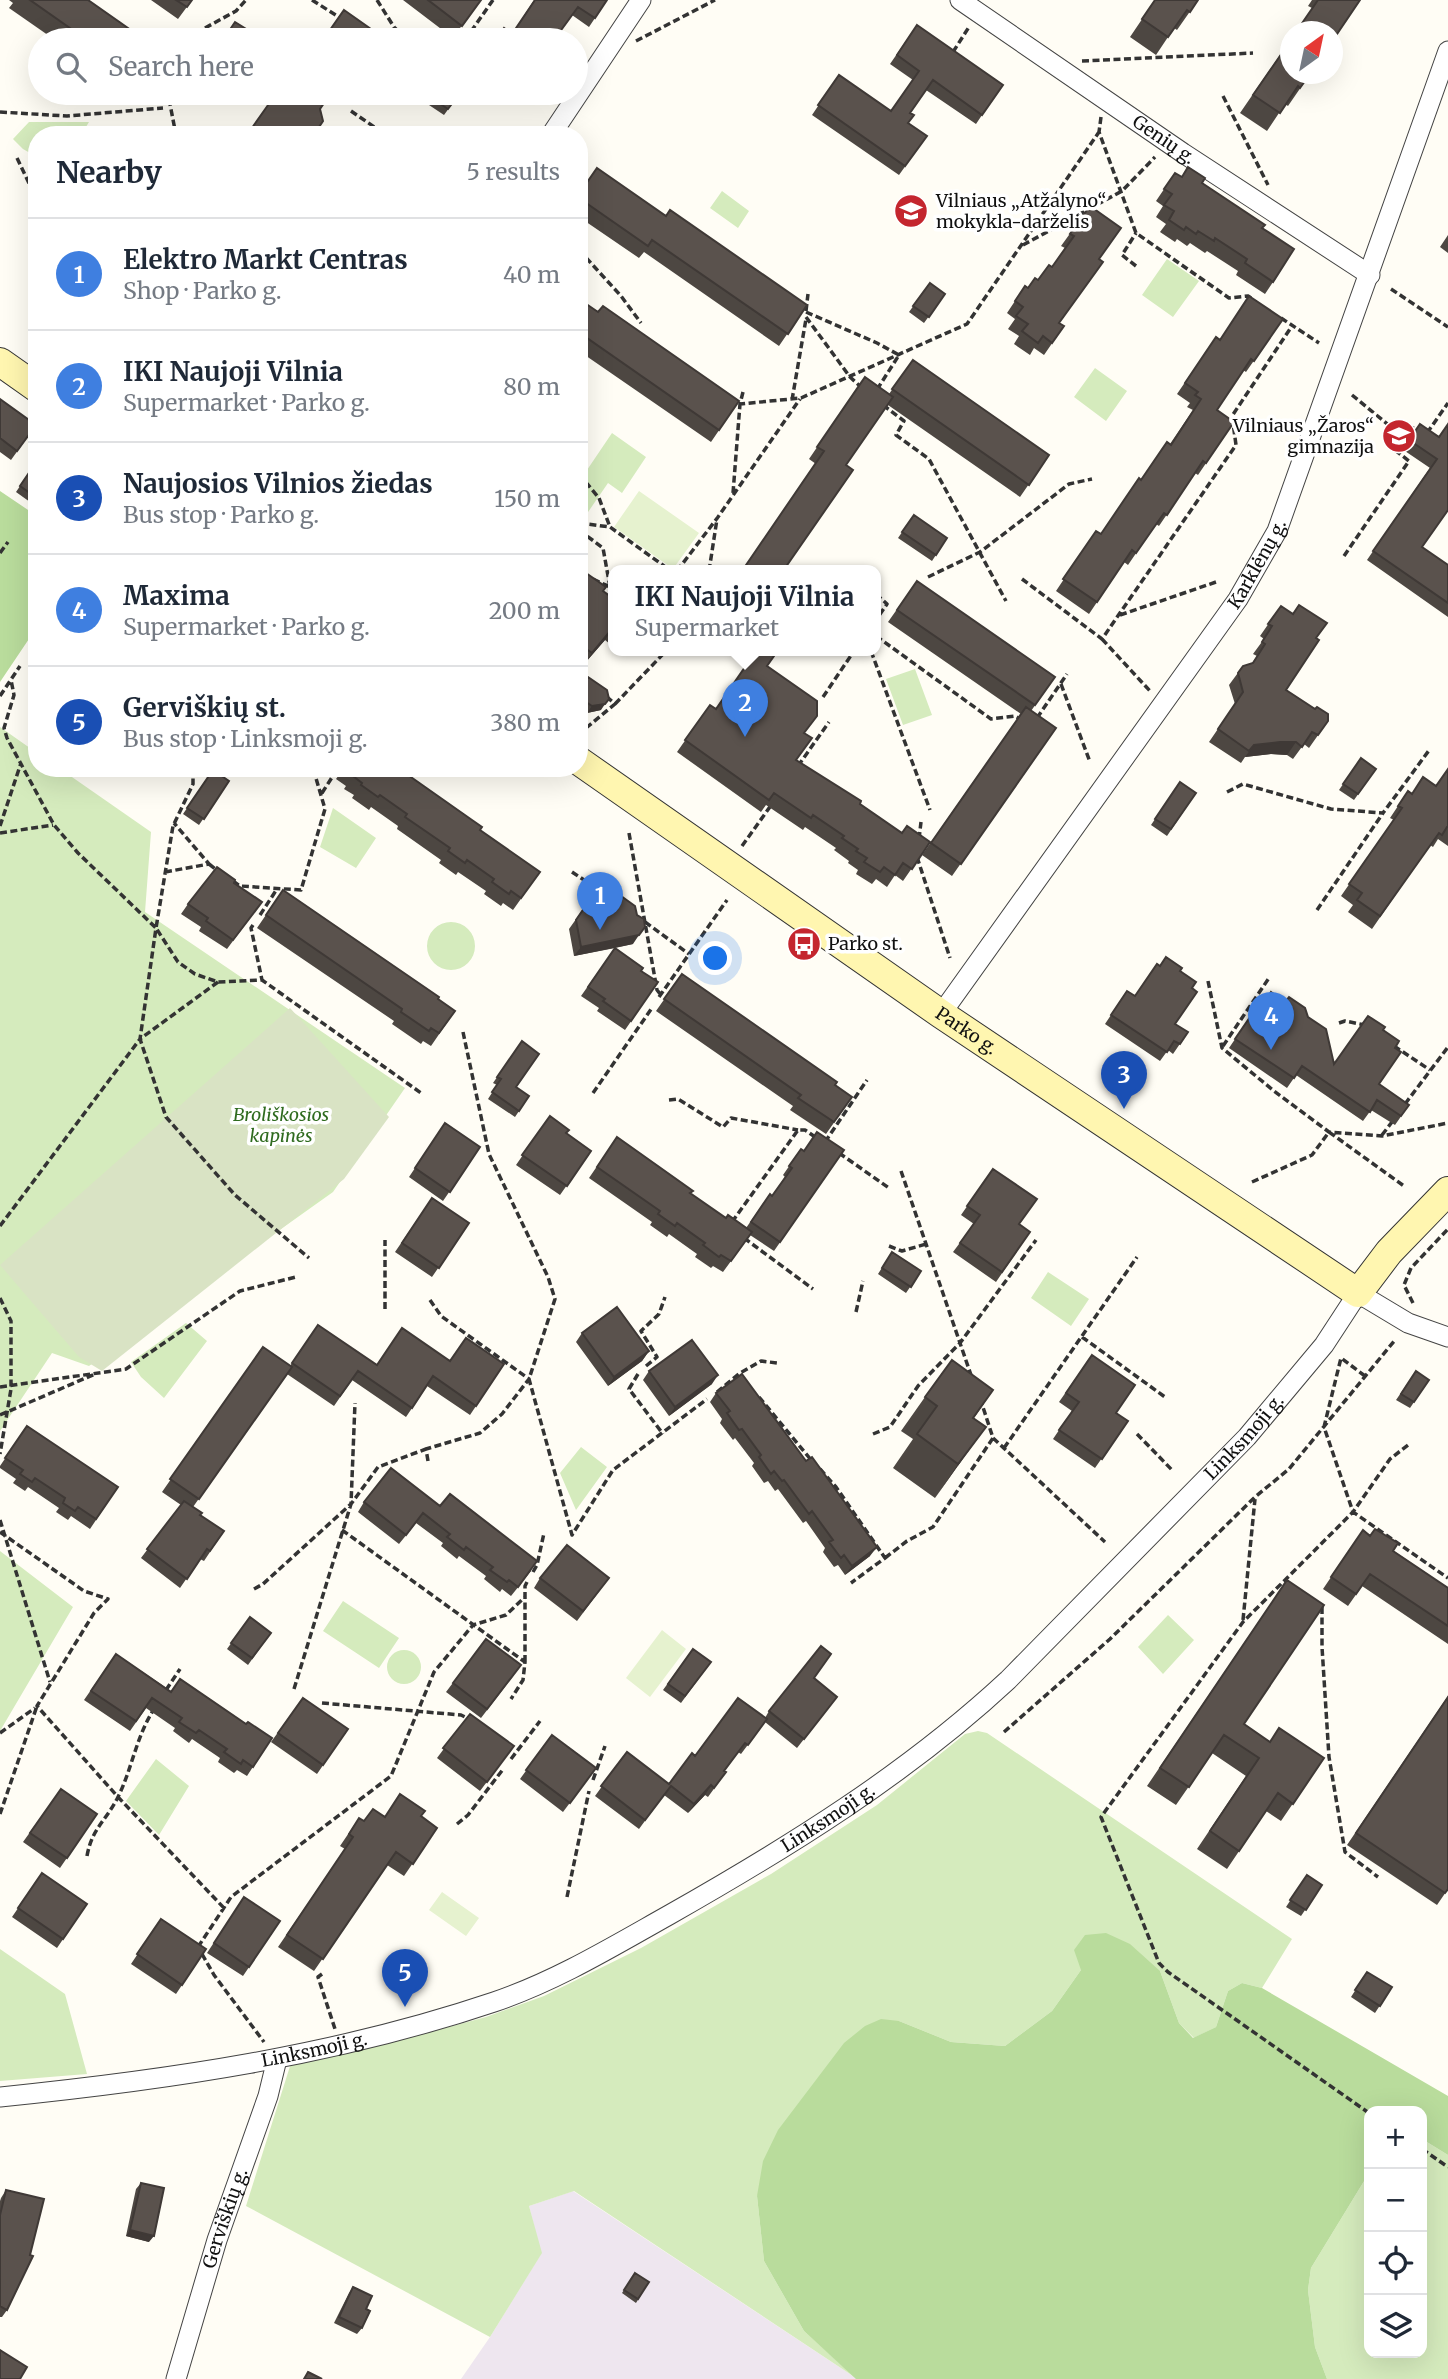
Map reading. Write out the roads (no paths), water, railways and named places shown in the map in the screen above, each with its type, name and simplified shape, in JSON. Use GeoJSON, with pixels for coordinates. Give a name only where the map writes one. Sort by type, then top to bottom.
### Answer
{"type":"FeatureCollection","features":[{"type":"Feature","properties":{"kind":"main road"},"geometry":{"type":"LineString","coordinates":[[0,362],[28,382]]}},
{"type":"Feature","properties":{"kind":"main road","name":"Parko g."},"geometry":{"type":"LineString","coordinates":[[588,767],[941,1014],[1358,1293]]}},
{"type":"Feature","properties":{"kind":"main road","name":"Linksmoji g."},"geometry":{"type":"LineString","coordinates":[[1358,1293],[1389,1252],[1448,1191]]}},
{"type":"Feature","properties":{"kind":"street"},"geometry":{"type":"LineString","coordinates":[[588,80],[641,0]]}},
{"type":"Feature","properties":{"kind":"street","name":"Genių g."},"geometry":{"type":"LineString","coordinates":[[960,0],[1166,141],[1370,275]]}},
{"type":"Feature","properties":{"kind":"street","name":"Karklėnų g."},"geometry":{"type":"LineString","coordinates":[[941,1014],[1238,599],[1277,531],[1448,51]]}},
{"type":"Feature","properties":{"kind":"street"},"geometry":{"type":"LineString","coordinates":[[557,126],[571,105]]}},
{"type":"Feature","properties":{"kind":"street"},"geometry":{"type":"LineString","coordinates":[[1358,1293],[1408,1324],[1448,1337]]}},
{"type":"Feature","properties":{"kind":"street","name":"Linksmoji g."},"geometry":{"type":"LineString","coordinates":[[0,2097],[124,2084],[277,2059],[494,2002],[564,1975],[754,1867],[883,1782],[974,1712],[1008,1680],[1247,1437],[1324,1345],[1358,1293]]}},
{"type":"Feature","properties":{"kind":"street","name":"Gerviškių g."},"geometry":{"type":"LineString","coordinates":[[176,2379],[218,2240],[268,2096],[277,2059]]}},
{"type":"Feature","properties":{"kind":"place","name":"Vilniaus „Atžalyno“ mokykla-darželis"},"geometry":{"type":"Point","coordinates":[911,211]}},
{"type":"Feature","properties":{"kind":"place","name":"Vilniaus „Žaros“ gimnazija"},"geometry":{"type":"Point","coordinates":[1399,436]}},
{"type":"Feature","properties":{"kind":"place","name":"IKI Naujoji Vilnia"},"geometry":{"type":"Point","coordinates":[745,737]}},
{"type":"Feature","properties":{"kind":"place","name":"Elektro Markt Centras"},"geometry":{"type":"Point","coordinates":[600,930]}},
{"type":"Feature","properties":{"kind":"place","name":"Parko st."},"geometry":{"type":"Point","coordinates":[804,944]}},
{"type":"Feature","properties":{"kind":"place","name":"Maxima"},"geometry":{"type":"Point","coordinates":[1271,1050]}},
{"type":"Feature","properties":{"kind":"place","name":"Naujosios Vilnios žiedas"},"geometry":{"type":"Point","coordinates":[1124,1109]}},
{"type":"Feature","properties":{"kind":"place","name":"Gerviškių st."},"geometry":{"type":"Point","coordinates":[405,2007]}},
{"type":"Feature","properties":{"kind":"park label","name":"Broliškosios kapinės"},"geometry":{"type":"Point","coordinates":[281,1125]}}]}
